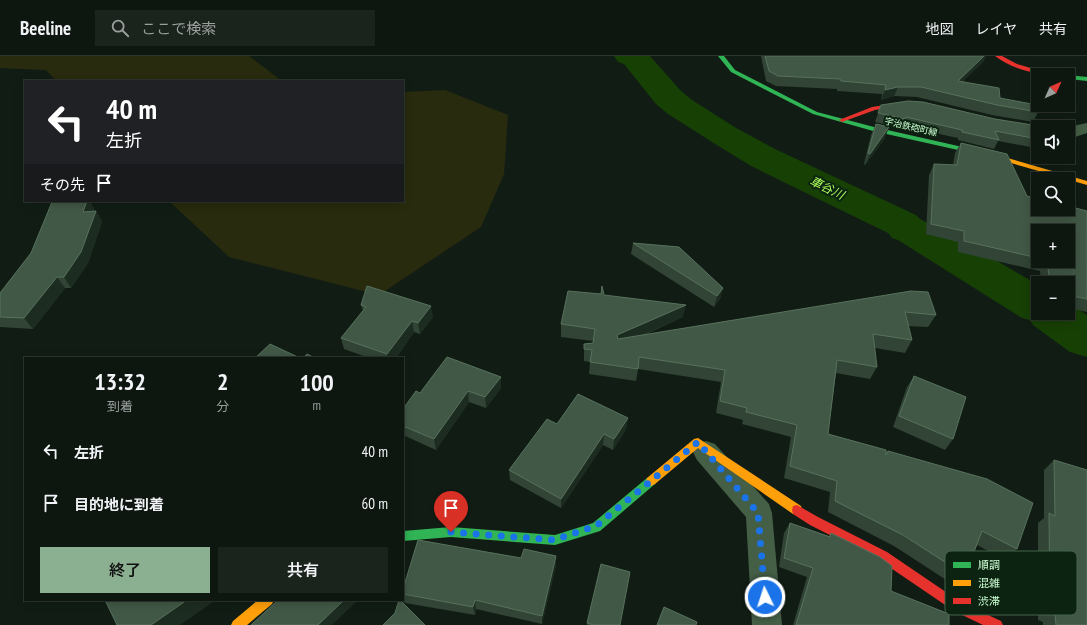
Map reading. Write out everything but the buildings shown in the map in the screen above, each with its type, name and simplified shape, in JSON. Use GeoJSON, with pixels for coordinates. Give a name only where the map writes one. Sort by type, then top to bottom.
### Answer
{"type":"FeatureCollection","features":[{"type":"Feature","properties":{"kind":"street","name":"宇治鉄砲町線"},"geometry":{"type":"LineString","coordinates":[[721,56],[733,71],[815,113],[988,154],[1087,183]]}},
{"type":"Feature","properties":{"kind":"street"},"geometry":{"type":"LineString","coordinates":[[998,56],[1015,65],[1031,69]]}},
{"type":"Feature","properties":{"kind":"street"},"geometry":{"type":"LineString","coordinates":[[1075,78],[1087,79]]}},
{"type":"Feature","properties":{"kind":"street"},"geometry":{"type":"LineString","coordinates":[[842,120],[861,111],[894,103],[917,103]]}},
{"type":"Feature","properties":{"kind":"street"},"geometry":{"type":"LineString","coordinates":[[1075,132],[1087,128]]}},
{"type":"Feature","properties":{"kind":"street"},"geometry":{"type":"LineString","coordinates":[[404,536],[451,532],[554,540],[596,526],[698,442]]}},
{"type":"Feature","properties":{"kind":"street"},"geometry":{"type":"LineString","coordinates":[[698,442],[758,513],[767,625]]}},
{"type":"Feature","properties":{"kind":"street"},"geometry":{"type":"LineString","coordinates":[[698,442],[814,521],[883,556],[945,598]]}},
{"type":"Feature","properties":{"kind":"street"},"geometry":{"type":"LineString","coordinates":[[237,625],[267,601]]}},
{"type":"Feature","properties":{"kind":"street"},"geometry":{"type":"LineString","coordinates":[[975,615],[997,625]]}},
{"type":"Feature","properties":{"kind":"green space"},"geometry":{"type":"Polygon","coordinates":[[[0,56],[249,56],[281,80],[55,80],[46,70],[0,68],[0,56]]]}},
{"type":"Feature","properties":{"kind":"green space"},"geometry":{"type":"Polygon","coordinates":[[[445,90],[508,115],[504,174],[481,227],[379,295],[229,257],[170,202],[404,202],[404,92],[445,90]]]}},
{"type":"Feature","properties":{"kind":"waterway","name":"車谷川"},"geometry":{"type":"LineString","coordinates":[[629,56],[635,58],[668,97],[680,107],[724,135],[764,158],[902,224],[907,229],[910,229],[972,265],[1031,302]]}},
{"type":"Feature","properties":{"kind":"waterway","name":"車谷川"},"geometry":{"type":"LineString","coordinates":[[1059,320],[1087,339]]}},
{"type":"Feature","properties":{"kind":"traffic: fast"},"geometry":{"type":"LineString","coordinates":[[721,56],[733,71],[815,113],[873,129],[967,150]]}},
{"type":"Feature","properties":{"kind":"traffic: fast"},"geometry":{"type":"LineString","coordinates":[[1075,78],[1087,79]]}},
{"type":"Feature","properties":{"kind":"traffic: fast"},"geometry":{"type":"LineString","coordinates":[[404,536],[451,532],[555,540],[596,527],[651,481]]}},
{"type":"Feature","properties":{"kind":"traffic: slow"},"geometry":{"type":"LineString","coordinates":[[967,150],[988,154],[1087,183]]}},
{"type":"Feature","properties":{"kind":"traffic: slow"},"geometry":{"type":"LineString","coordinates":[[651,481],[698,442],[797,510]]}},
{"type":"Feature","properties":{"kind":"traffic: slow"},"geometry":{"type":"LineString","coordinates":[[237,625],[267,601]]}},
{"type":"Feature","properties":{"kind":"traffic: jam"},"geometry":{"type":"LineString","coordinates":[[998,56],[1015,65],[1031,69]]}},
{"type":"Feature","properties":{"kind":"traffic: jam"},"geometry":{"type":"LineString","coordinates":[[842,120],[874,108],[910,103]]}},
{"type":"Feature","properties":{"kind":"traffic: jam"},"geometry":{"type":"LineString","coordinates":[[797,510],[814,521],[883,556],[945,598]]}},
{"type":"Feature","properties":{"kind":"traffic: jam"},"geometry":{"type":"LineString","coordinates":[[975,615],[997,625]]}},
{"type":"Feature","properties":{"kind":"route"},"geometry":{"type":"LineString","coordinates":[[451,532],[554,540],[596,526],[698,442],[758,513],[765,597]]}}]}
